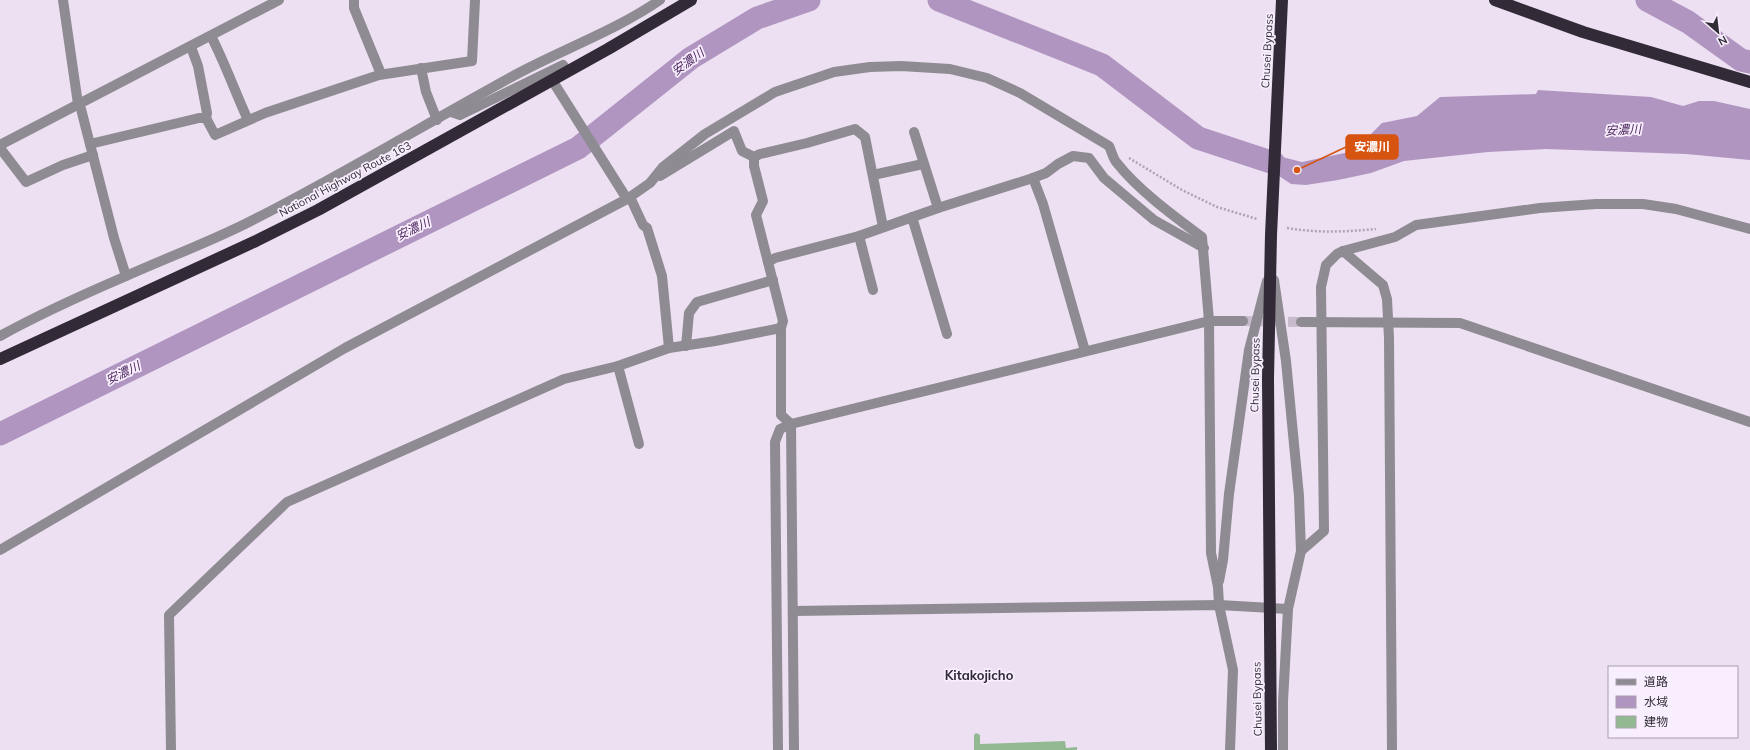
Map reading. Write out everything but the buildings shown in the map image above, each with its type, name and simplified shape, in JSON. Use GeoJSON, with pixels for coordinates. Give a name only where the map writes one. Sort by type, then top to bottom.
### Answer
{"type":"FeatureCollection","features":[{"type":"Feature","properties":{"kind":"highway","name":"National Highway Route 163"},"geometry":{"type":"LineString","coordinates":[[0,359],[256,241],[304,217],[567,72],[691,0]]}},
{"type":"Feature","properties":{"kind":"highway","name":"Chusei Bypass"},"geometry":{"type":"LineString","coordinates":[[1271,750],[1268,378],[1272,224],[1282,0]]}},
{"type":"Feature","properties":{"kind":"highway"},"geometry":{"type":"LineString","coordinates":[[1495,0],[1583,32],[1750,82]]}},
{"type":"Feature","properties":{"kind":"street"},"geometry":{"type":"LineString","coordinates":[[63,0],[78,104],[81,110],[114,238],[126,276]]}},
{"type":"Feature","properties":{"kind":"street"},"geometry":{"type":"LineString","coordinates":[[0,145],[191,47],[234,22],[279,0]]}},
{"type":"Feature","properties":{"kind":"street"},"geometry":{"type":"LineString","coordinates":[[354,0],[354,8],[381,74]]}},
{"type":"Feature","properties":{"kind":"street"},"geometry":{"type":"LineString","coordinates":[[191,47],[198,66],[208,113],[206,118],[215,135],[265,113],[381,74],[472,61],[475,0]]}},
{"type":"Feature","properties":{"kind":"street"},"geometry":{"type":"LineString","coordinates":[[0,336],[30,320],[126,276],[250,222],[437,120],[535,64],[592,38],[647,9],[660,0]]}},
{"type":"Feature","properties":{"kind":"street"},"geometry":{"type":"LineString","coordinates":[[211,36],[222,57],[230,80],[248,120]]}},
{"type":"Feature","properties":{"kind":"street"},"geometry":{"type":"LineString","coordinates":[[451,112],[460,115],[563,65],[567,72]]}},
{"type":"Feature","properties":{"kind":"street"},"geometry":{"type":"LineString","coordinates":[[650,182],[663,167],[705,134],[775,92],[822,75],[870,67],[901,66],[950,69],[986,78],[1020,94],[1109,146],[1116,162],[1140,187],[1168,212],[1202,237],[1209,321],[1211,553],[1218,587],[1219,605],[1233,670],[1230,750]]}},
{"type":"Feature","properties":{"kind":"street"},"geometry":{"type":"LineString","coordinates":[[421,68],[426,92],[437,120]]}},
{"type":"Feature","properties":{"kind":"street"},"geometry":{"type":"LineString","coordinates":[[552,80],[627,197],[643,225],[647,228],[662,276],[669,348]]}},
{"type":"Feature","properties":{"kind":"street"},"geometry":{"type":"LineString","coordinates":[[90,144],[199,118],[206,118]]}},
{"type":"Feature","properties":{"kind":"street"},"geometry":{"type":"LineString","coordinates":[[754,157],[760,154],[807,143],[855,129],[865,136],[883,227]]}},
{"type":"Feature","properties":{"kind":"street"},"geometry":{"type":"LineString","coordinates":[[0,550],[345,348],[627,197],[734,131],[742,151],[754,157]]}},
{"type":"Feature","properties":{"kind":"street"},"geometry":{"type":"LineString","coordinates":[[914,132],[938,208]]}},
{"type":"Feature","properties":{"kind":"street"},"geometry":{"type":"LineString","coordinates":[[0,148],[26,182],[63,165],[93,155]]}},
{"type":"Feature","properties":{"kind":"street"},"geometry":{"type":"LineString","coordinates":[[768,262],[859,236],[938,208],[1033,178],[1046,173],[1058,164],[1073,156],[1088,158],[1104,178],[1154,220],[1204,248]]}},
{"type":"Feature","properties":{"kind":"street"},"geometry":{"type":"LineString","coordinates":[[754,157],[754,166],[763,202],[756,215],[783,321],[780,328],[781,415],[791,424],[794,750]]}},
{"type":"Feature","properties":{"kind":"street"},"geometry":{"type":"LineString","coordinates":[[872,175],[923,164]]}},
{"type":"Feature","properties":{"kind":"street"},"geometry":{"type":"LineString","coordinates":[[1033,178],[1043,204],[1085,351]]}},
{"type":"Feature","properties":{"kind":"street"},"geometry":{"type":"LineString","coordinates":[[1301,551],[1324,531],[1321,288],[1326,265],[1337,254],[1395,237],[1416,225],[1540,208],[1596,204],[1643,204],[1676,209],[1750,229]]}},
{"type":"Feature","properties":{"kind":"street"},"geometry":{"type":"LineString","coordinates":[[912,217],[946,334]]}},
{"type":"Feature","properties":{"kind":"street"},"geometry":{"type":"LineString","coordinates":[[859,236],[873,290]]}},
{"type":"Feature","properties":{"kind":"street"},"geometry":{"type":"LineString","coordinates":[[1343,251],[1383,285],[1387,299],[1392,750]]}},
{"type":"Feature","properties":{"kind":"street"},"geometry":{"type":"LineString","coordinates":[[1271,264],[1286,360],[1299,496],[1301,551],[1288,609],[1283,701],[1283,750]]}},
{"type":"Feature","properties":{"kind":"street"},"geometry":{"type":"LineString","coordinates":[[1218,587],[1223,560],[1229,494],[1249,350],[1271,264]]}},
{"type":"Feature","properties":{"kind":"street"},"geometry":{"type":"LineString","coordinates":[[686,346],[689,313],[697,302],[773,280]]}},
{"type":"Feature","properties":{"kind":"street"},"geometry":{"type":"LineString","coordinates":[[778,750],[775,442],[780,429],[791,424],[1209,321],[1243,321]]}},
{"type":"Feature","properties":{"kind":"street"},"geometry":{"type":"LineString","coordinates":[[1301,322],[1460,323],[1750,422]]}},
{"type":"Feature","properties":{"kind":"street"},"geometry":{"type":"LineString","coordinates":[[171,750],[169,615],[287,502],[564,379],[618,366],[669,348],[715,341],[780,328]]}},
{"type":"Feature","properties":{"kind":"street"},"geometry":{"type":"LineString","coordinates":[[618,366],[639,444]]}},
{"type":"Feature","properties":{"kind":"street"},"geometry":{"type":"LineString","coordinates":[[793,611],[1219,605],[1288,609]]}},
{"type":"Feature","properties":{"kind":"path"},"geometry":{"type":"LineString","coordinates":[[1109,146],[1182,190],[1217,207],[1257,219]]}},
{"type":"Feature","properties":{"kind":"path"},"geometry":{"type":"LineString","coordinates":[[1287,228],[1307,231],[1348,232],[1378,229]]}},
{"type":"Feature","properties":{"kind":"water"},"geometry":{"type":"Polygon","coordinates":[[[1538,90],[1651,97],[1683,106],[1699,101],[1714,101],[1750,109],[1750,160],[1686,154],[1546,149],[1488,152],[1404,161],[1371,173],[1306,185],[1291,184],[1231,144],[1302,162],[1354,151],[1382,123],[1417,116],[1440,97],[1536,94],[1538,90]]]}},
{"type":"Feature","properties":{"kind":"waterway","name":"安濃川"},"geometry":{"type":"LineString","coordinates":[[0,434],[578,148],[691,58],[757,18],[809,0]]}},
{"type":"Feature","properties":{"kind":"waterway","name":"安濃川"},"geometry":{"type":"LineString","coordinates":[[939,0],[1102,65],[1198,138],[1274,163]]}},
{"type":"Feature","properties":{"kind":"waterway"},"geometry":{"type":"LineString","coordinates":[[1647,0],[1688,22],[1741,60],[1750,62]]}},
{"type":"Feature","properties":{"kind":"tunnel"},"geometry":{"type":"LineString","coordinates":[[1243,321],[1301,322]]}},
{"type":"Feature","properties":{"kind":"place","name":"安濃川"},"geometry":{"type":"Point","coordinates":[1297,170]}},
{"type":"Feature","properties":{"kind":"district","name":"Kitakojicho"},"geometry":{"type":"Point","coordinates":[979,675]}}]}
